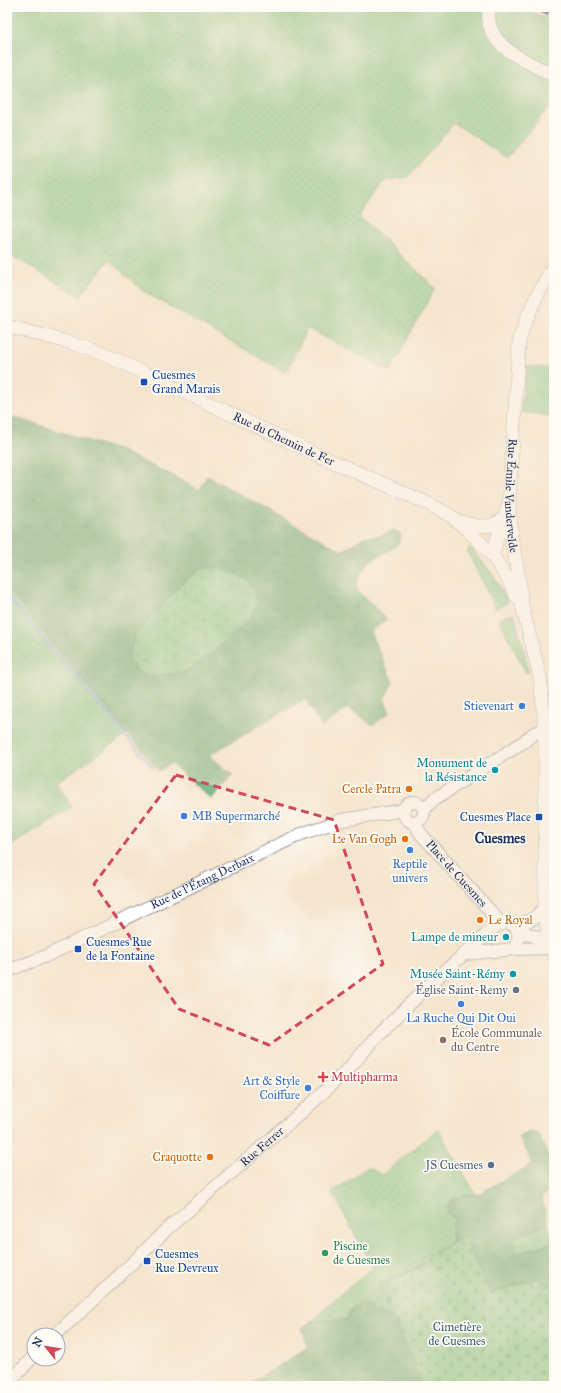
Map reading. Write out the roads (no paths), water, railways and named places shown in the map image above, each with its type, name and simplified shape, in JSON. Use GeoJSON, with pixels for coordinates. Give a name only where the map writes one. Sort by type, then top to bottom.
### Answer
{"type":"FeatureCollection","features":[{"type":"Feature","properties":{"kind":"main road"},"geometry":{"type":"LineString","coordinates":[[490,7],[489,17],[492,32],[500,44],[520,58],[554,75]]}},
{"type":"Feature","properties":{"kind":"main road","name":"Rue Émile Vandervelde"},"geometry":{"type":"LineString","coordinates":[[545,728],[540,677],[522,606],[508,503],[519,342],[523,325],[542,285],[554,266]]}},
{"type":"Feature","properties":{"kind":"main road","name":"Rue du Chemin de Fer"},"geometry":{"type":"LineString","coordinates":[[7,326],[72,343],[106,355],[309,451],[429,504],[457,521],[492,555],[509,581],[522,606]]}},
{"type":"Feature","properties":{"kind":"main road"},"geometry":{"type":"LineString","coordinates":[[492,555],[508,503]]}},
{"type":"Feature","properties":{"kind":"main road"},"geometry":{"type":"LineString","coordinates":[[457,521],[485,527],[494,525],[504,519]]}},
{"type":"Feature","properties":{"kind":"main road"},"geometry":{"type":"LineString","coordinates":[[492,555],[505,550],[512,541]]}},
{"type":"Feature","properties":{"kind":"main road"},"geometry":{"type":"LineString","coordinates":[[545,728],[545,907],[552,947]]}},
{"type":"Feature","properties":{"kind":"street"},"geometry":{"type":"LineString","coordinates":[[422,806],[525,741],[534,733],[545,728]]}},
{"type":"Feature","properties":{"kind":"street"},"geometry":{"type":"LineString","coordinates":[[525,741],[546,746]]}},
{"type":"Feature","properties":{"kind":"street"},"geometry":{"type":"LineString","coordinates":[[404,810],[409,803],[416,802],[422,806]]}},
{"type":"Feature","properties":{"kind":"street"},"geometry":{"type":"LineString","coordinates":[[414,822],[423,817],[422,806]]}},
{"type":"Feature","properties":{"kind":"street","name":"Place de Cuesmes"},"geometry":{"type":"LineString","coordinates":[[404,810],[406,819],[414,822],[421,834],[497,926]]}},
{"type":"Feature","properties":{"kind":"street","name":"Rue de l'Étang Derbaix"},"geometry":{"type":"LineString","coordinates":[[7,971],[44,957],[183,891],[230,866],[301,834],[342,820],[404,810]]}},
{"type":"Feature","properties":{"kind":"street"},"geometry":{"type":"LineString","coordinates":[[516,928],[536,917],[545,907]]}},
{"type":"Feature","properties":{"kind":"street"},"geometry":{"type":"LineString","coordinates":[[501,951],[494,944],[492,940],[492,933],[497,926],[507,922],[516,928],[537,937],[552,947]]}},
{"type":"Feature","properties":{"kind":"street","name":"Rue Ferrer"},"geometry":{"type":"LineString","coordinates":[[64,1327],[167,1229],[311,1104],[351,1066],[380,1034],[429,985],[497,926]]}},
{"type":"Feature","properties":{"kind":"street"},"geometry":{"type":"LineString","coordinates":[[515,949],[518,940],[516,928]]}},
{"type":"Feature","properties":{"kind":"street"},"geometry":{"type":"LineString","coordinates":[[464,954],[552,947]]}},
{"type":"Feature","properties":{"kind":"street"},"geometry":{"type":"LineString","coordinates":[[7,1385],[26,1365]]}},
{"type":"Feature","properties":{"kind":"waterway"},"geometry":{"type":"LineString","coordinates":[[7,596],[153,768]]}},
{"type":"Feature","properties":{"kind":"railway"},"geometry":{"type":"LineString","coordinates":[[534,7],[554,17]]}},
{"type":"Feature","properties":{"kind":"place","name":"Cuesmes Grand Marais"},"geometry":{"type":"Point","coordinates":[144,382]}},
{"type":"Feature","properties":{"kind":"place","name":"Stievenart"},"geometry":{"type":"Point","coordinates":[522,706]}},
{"type":"Feature","properties":{"kind":"place","name":"Monument de la Résistance"},"geometry":{"type":"Point","coordinates":[495,770]}},
{"type":"Feature","properties":{"kind":"place","name":"Cercle Patra"},"geometry":{"type":"Point","coordinates":[409,789]}},
{"type":"Feature","properties":{"kind":"place","name":"MB Supermarché"},"geometry":{"type":"Point","coordinates":[184,816]}},
{"type":"Feature","properties":{"kind":"place","name":"Cuesmes Place"},"geometry":{"type":"Point","coordinates":[539,817]}},
{"type":"Feature","properties":{"kind":"place","name":"Le Van Gogh"},"geometry":{"type":"Point","coordinates":[405,839]}},
{"type":"Feature","properties":{"kind":"place","name":"Reptile univers"},"geometry":{"type":"Point","coordinates":[410,850]}},
{"type":"Feature","properties":{"kind":"place","name":"Le Royal"},"geometry":{"type":"Point","coordinates":[480,920]}},
{"type":"Feature","properties":{"kind":"place","name":"Lampe de mineur"},"geometry":{"type":"Point","coordinates":[506,937]}},
{"type":"Feature","properties":{"kind":"place","name":"Cuesmes Rue de la Fontaine"},"geometry":{"type":"Point","coordinates":[78,949]}},
{"type":"Feature","properties":{"kind":"place","name":"Musée Saint-Rémy"},"geometry":{"type":"Point","coordinates":[513,974]}},
{"type":"Feature","properties":{"kind":"place","name":"Église Saint-Remy"},"geometry":{"type":"Point","coordinates":[516,990]}},
{"type":"Feature","properties":{"kind":"place","name":"La Ruche Qui Dit Oui"},"geometry":{"type":"Point","coordinates":[461,1004]}},
{"type":"Feature","properties":{"kind":"place","name":"École Communale du Centre"},"geometry":{"type":"Point","coordinates":[443,1040]}},
{"type":"Feature","properties":{"kind":"place","name":"Multipharma"},"geometry":{"type":"Point","coordinates":[323,1077]}},
{"type":"Feature","properties":{"kind":"place","name":"Art & Style Coiffure"},"geometry":{"type":"Point","coordinates":[308,1088]}},
{"type":"Feature","properties":{"kind":"place","name":"Craquotte"},"geometry":{"type":"Point","coordinates":[210,1157]}},
{"type":"Feature","properties":{"kind":"place","name":"JS Cuesmes"},"geometry":{"type":"Point","coordinates":[491,1165]}},
{"type":"Feature","properties":{"kind":"place","name":"Piscine de Cuesmes"},"geometry":{"type":"Point","coordinates":[325,1253]}},
{"type":"Feature","properties":{"kind":"place","name":"Cuesmes Rue Devreux"},"geometry":{"type":"Point","coordinates":[147,1261]}},
{"type":"Feature","properties":{"kind":"district","name":"Cuesmes"},"geometry":{"type":"Point","coordinates":[500,838]}},
{"type":"Feature","properties":{"kind":"park label","name":"Cimetière de Cuesmes"},"geometry":{"type":"Point","coordinates":[457,1334]}}]}
